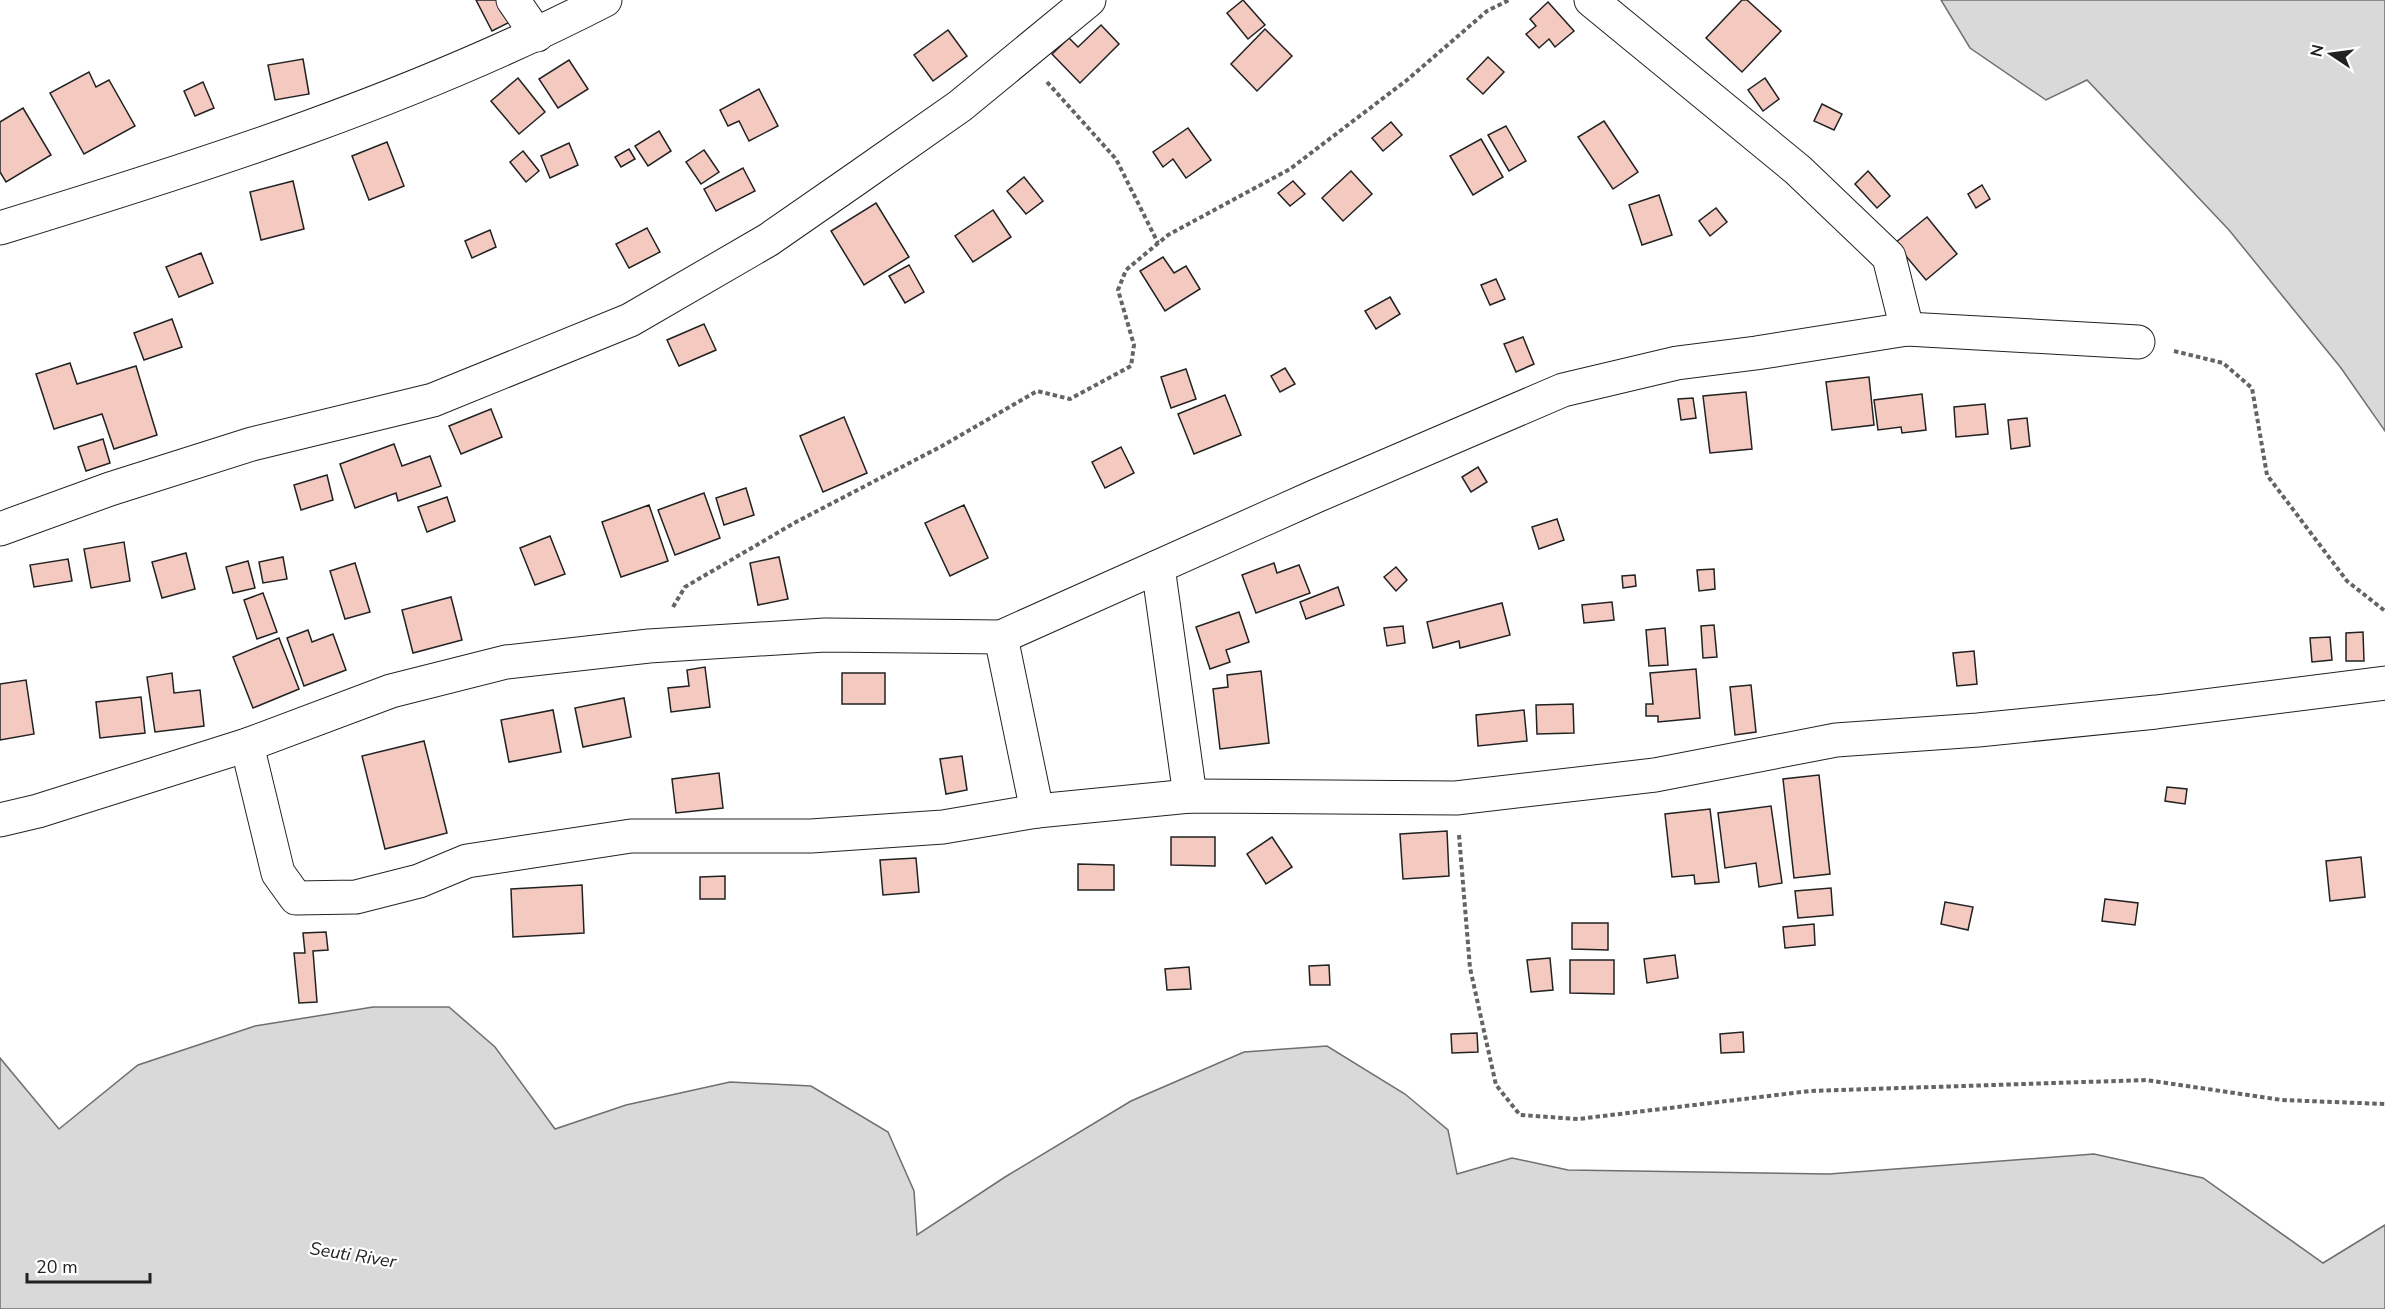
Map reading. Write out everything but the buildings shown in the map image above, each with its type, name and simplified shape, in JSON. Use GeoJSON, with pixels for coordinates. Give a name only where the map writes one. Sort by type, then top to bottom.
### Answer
{"type":"FeatureCollection","features":[{"type":"Feature","properties":{"kind":"street"},"geometry":{"type":"LineString","coordinates":[[513,0],[537,35]]}},
{"type":"Feature","properties":{"kind":"street"},"geometry":{"type":"LineString","coordinates":[[0,228],[96,199],[430,82],[537,35],[605,0]]}},
{"type":"Feature","properties":{"kind":"street"},"geometry":{"type":"LineString","coordinates":[[0,529],[110,489],[252,444],[433,400],[630,320],[768,240],[960,106],[1089,0]]}},
{"type":"Feature","properties":{"kind":"street"},"geometry":{"type":"LineString","coordinates":[[1591,0],[1798,170],[1889,257],[1907,329]]}},
{"type":"Feature","properties":{"kind":"street"},"geometry":{"type":"LineString","coordinates":[[0,820],[38,812],[247,745],[391,691],[506,662],[650,646],[825,635],[1001,638],[1327,491],[1563,390],[1677,363],[1907,329],[2138,342]]}},
{"type":"Feature","properties":{"kind":"street"},"geometry":{"type":"LineString","coordinates":[[1158,567],[1190,796]]}},
{"type":"Feature","properties":{"kind":"street"},"geometry":{"type":"LineString","coordinates":[[1001,638],[1037,811]]}},
{"type":"Feature","properties":{"kind":"street"},"geometry":{"type":"LineString","coordinates":[[247,745],[278,873],[296,898],[356,897],[419,881],[467,861],[631,836],[812,836],[943,827],[1037,811],[1190,796],[1456,798],[1655,775],[1836,740],[2156,712],[2385,683]]}},
{"type":"Feature","properties":{"kind":"path"},"geometry":{"type":"LineString","coordinates":[[650,646],[685,587],[796,522],[942,447],[1036,391],[1070,399],[1131,366],[1134,345],[1118,290],[1126,270],[1168,235],[1290,169],[1407,80],[1487,11],[1509,0]]}},
{"type":"Feature","properties":{"kind":"path"},"geometry":{"type":"LineString","coordinates":[[1022,55],[1116,159],[1158,243]]}},
{"type":"Feature","properties":{"kind":"path"},"geometry":{"type":"LineString","coordinates":[[2138,342],[2223,363],[2252,388],[2266,475],[2347,581],[2385,611]]}},
{"type":"Feature","properties":{"kind":"path"},"geometry":{"type":"LineString","coordinates":[[1456,798],[1470,968],[1496,1086],[1520,1115],[1578,1119],[1810,1091],[2146,1080],[2282,1100],[2385,1104]]}},
{"type":"Feature","properties":{"kind":"water"},"geometry":{"type":"Polygon","coordinates":[[[1941,0],[2385,0],[2385,431],[2341,368],[2229,230],[2087,80],[2046,100],[1970,48],[1941,0]]]}},
{"type":"Feature","properties":{"kind":"water","name":"Seuti River"},"geometry":{"type":"Polygon","coordinates":[[[373,1007],[449,1007],[495,1047],[555,1129],[626,1105],[730,1082],[811,1086],[888,1132],[914,1191],[917,1235],[1005,1177],[1131,1101],[1244,1052],[1327,1046],[1405,1094],[1448,1130],[1457,1174],[1512,1158],[1568,1170],[1829,1174],[2094,1154],[2203,1178],[2323,1263],[2385,1225],[2385,1309],[0,1309],[0,1058],[59,1129],[138,1065],[255,1026],[373,1007]]]}}]}
